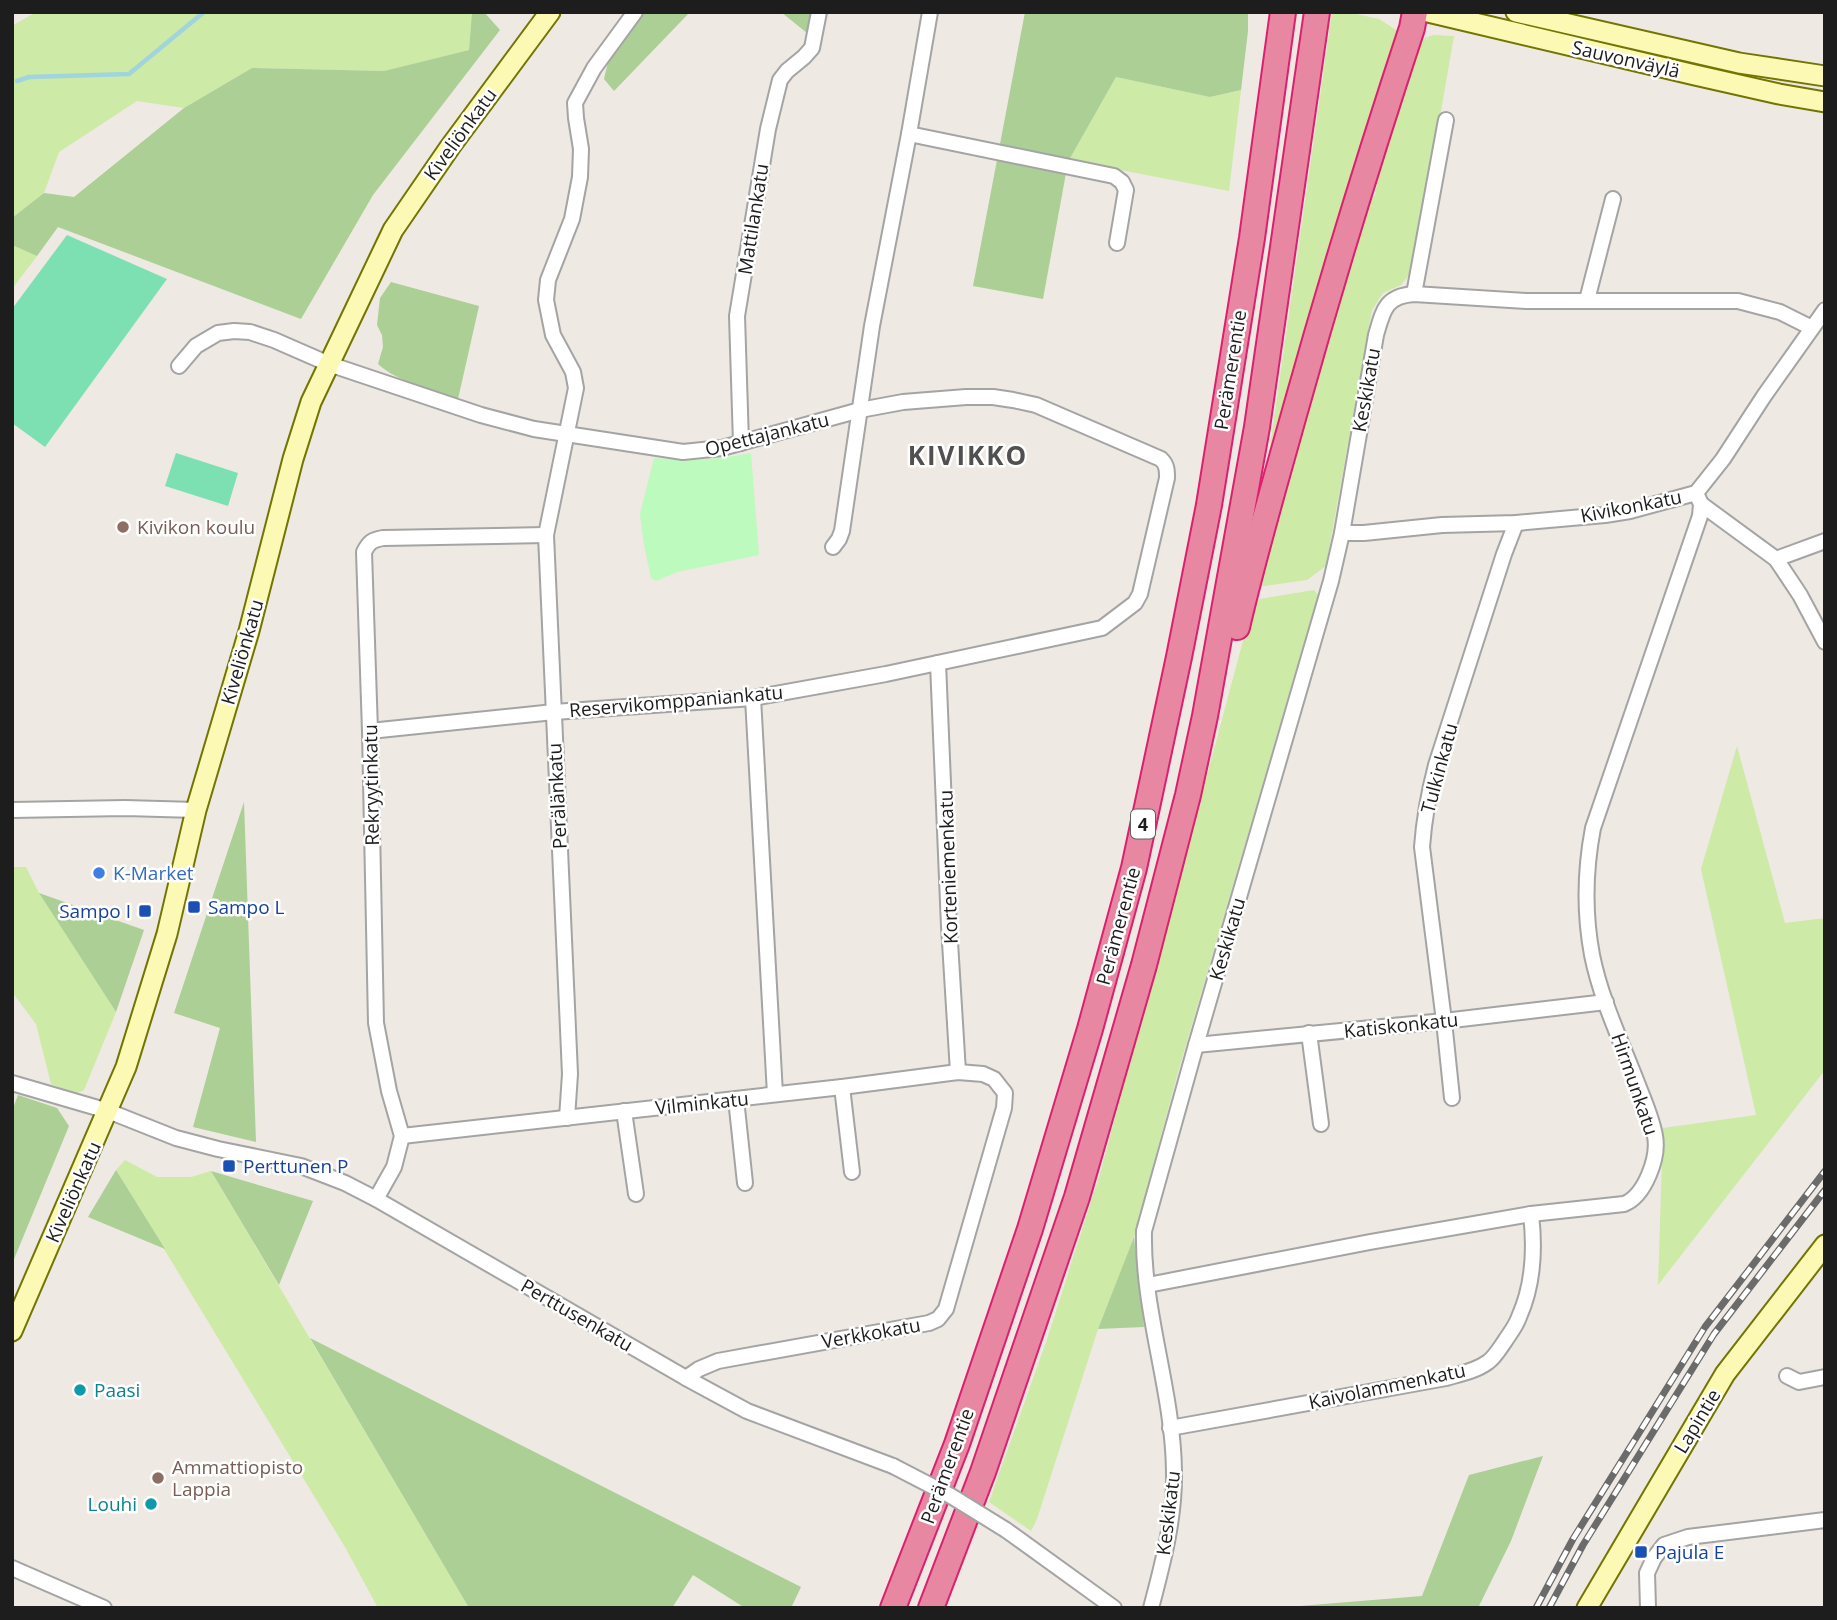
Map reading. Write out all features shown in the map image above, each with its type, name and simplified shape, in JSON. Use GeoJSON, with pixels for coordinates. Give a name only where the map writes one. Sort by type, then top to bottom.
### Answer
{"type":"FeatureCollection","features":[{"type":"Feature","properties":{"kind":"highway","name":"Perämerentie"},"geometry":{"type":"LineString","coordinates":[[932,1608],[983,1472],[1077,1197],[1144,965],[1188,796],[1257,427],[1317,12]]}},
{"type":"Feature","properties":{"kind":"highway"},"geometry":{"type":"LineString","coordinates":[[1205,716],[1226,675],[1253,561],[1331,282],[1415,12]]}},
{"type":"Feature","properties":{"kind":"highway","name":"Perämerentie"},"geometry":{"type":"LineString","coordinates":[[893,1608],[957,1444],[1030,1229],[1090,1029],[1134,869],[1209,505],[1252,238],[1280,19]]}},
{"type":"Feature","properties":{"kind":"main road","name":"Kiveliönkatu"},"geometry":{"type":"LineString","coordinates":[[12,1331],[126,1067],[167,934],[196,810],[311,402],[393,230],[450,147],[551,12]]}},
{"type":"Feature","properties":{"kind":"main road","name":"Sauvonväylä"},"geometry":{"type":"LineString","coordinates":[[1428,12],[1707,78],[1825,102]]}},
{"type":"Feature","properties":{"kind":"main road","name":"Sauvonväylä"},"geometry":{"type":"LineString","coordinates":[[1516,12],[1739,62],[1825,76]]}},
{"type":"Feature","properties":{"kind":"main road","name":"Lapintie"},"geometry":{"type":"LineString","coordinates":[[1587,1608],[1725,1374],[1825,1245]]}},
{"type":"Feature","properties":{"kind":"street","name":"Perälänkatu"},"geometry":{"type":"LineString","coordinates":[[567,1118],[570,1074],[546,535],[575,399],[576,381],[553,335],[546,291],[552,268],[572,219],[580,177],[581,149],[575,103],[594,68],[635,12]]}},
{"type":"Feature","properties":{"kind":"street","name":"Mattilankatu"},"geometry":{"type":"LineString","coordinates":[[741,443],[737,316],[768,130],[780,80],[812,48],[819,12]]}},
{"type":"Feature","properties":{"kind":"street"},"geometry":{"type":"LineString","coordinates":[[833,547],[842,531],[872,326],[930,12]]}},
{"type":"Feature","properties":{"kind":"street"},"geometry":{"type":"LineString","coordinates":[[1446,120],[1414,294],[1526,301],[1738,302],[1780,312],[1812,328]]}},
{"type":"Feature","properties":{"kind":"street"},"geometry":{"type":"LineString","coordinates":[[909,134],[1114,176],[1122,182],[1126,190],[1117,243]]}},
{"type":"Feature","properties":{"kind":"street"},"geometry":{"type":"LineString","coordinates":[[1587,300],[1613,199]]}},
{"type":"Feature","properties":{"kind":"street","name":"Keskikatu"},"geometry":{"type":"LineString","coordinates":[[1150,1608],[1170,1529],[1174,1471],[1148,1285],[1144,1231],[1331,581],[1381,316],[1395,298],[1414,294]]}},
{"type":"Feature","properties":{"kind":"street","name":"Kivikonkatu"},"geometry":{"type":"LineString","coordinates":[[1342,533],[1605,515],[1698,498],[1825,310]]}},
{"type":"Feature","properties":{"kind":"street","name":"Opettajankatu"},"geometry":{"type":"LineString","coordinates":[[179,366],[196,346],[218,333],[250,332],[329,364],[481,415],[534,429],[683,452],[710,450],[741,443],[860,410],[903,402],[966,397],[1013,400],[1036,405],[1161,459],[1166,464],[1167,478],[1140,594],[1135,603],[1102,628]]}},
{"type":"Feature","properties":{"kind":"street"},"geometry":{"type":"LineString","coordinates":[[1698,498],[1776,559],[1800,595],[1825,642]]}},
{"type":"Feature","properties":{"kind":"street","name":"Hirmunkatu"},"geometry":{"type":"LineString","coordinates":[[1148,1285],[1531,1214],[1624,1203],[1639,1194],[1654,1159],[1655,1137],[1606,1002],[1592,955],[1586,908],[1587,871],[1593,828],[1700,516],[1698,498]]}},
{"type":"Feature","properties":{"kind":"street","name":"Tulkinkatu"},"geometry":{"type":"LineString","coordinates":[[1452,1098],[1422,847],[1426,811],[1436,765],[1516,523]]}},
{"type":"Feature","properties":{"kind":"street","name":"Rekryytinkatu"},"geometry":{"type":"LineString","coordinates":[[402,1136],[389,1091],[376,1023],[364,552],[372,540],[383,538],[546,535]]}},
{"type":"Feature","properties":{"kind":"street"},"geometry":{"type":"LineString","coordinates":[[1776,559],[1825,541]]}},
{"type":"Feature","properties":{"kind":"street","name":"Reservikomppaniankatu"},"geometry":{"type":"LineString","coordinates":[[370,731],[554,712],[753,698],[1102,628]]}},
{"type":"Feature","properties":{"kind":"street","name":"Korteniemenkatu"},"geometry":{"type":"LineString","coordinates":[[938,663],[958,1072]]}},
{"type":"Feature","properties":{"kind":"street"},"geometry":{"type":"LineString","coordinates":[[753,698],[775,1094]]}},
{"type":"Feature","properties":{"kind":"street"},"geometry":{"type":"LineString","coordinates":[[12,810],[196,810]]}},
{"type":"Feature","properties":{"kind":"street","name":"Katiskonkatu"},"geometry":{"type":"LineString","coordinates":[[1196,1045],[1606,1002]]}},
{"type":"Feature","properties":{"kind":"street"},"geometry":{"type":"LineString","coordinates":[[1309,1033],[1321,1124]]}},
{"type":"Feature","properties":{"kind":"street","name":"Vilminkatu"},"geometry":{"type":"LineString","coordinates":[[402,1136],[958,1072],[983,1074],[999,1083]]}},
{"type":"Feature","properties":{"kind":"street","name":"Perttusenkatu"},"geometry":{"type":"LineString","coordinates":[[12,1083],[108,1111],[176,1138],[302,1166],[345,1183],[747,1411],[893,1466],[942,1491],[1006,1530],[1114,1608]]}},
{"type":"Feature","properties":{"kind":"street","name":"Verkkokatu"},"geometry":{"type":"LineString","coordinates":[[686,1378],[718,1361],[929,1323],[940,1316],[946,1309],[1004,1108],[1005,1093],[999,1083]]}},
{"type":"Feature","properties":{"kind":"street"},"geometry":{"type":"LineString","coordinates":[[842,1087],[852,1172]]}},
{"type":"Feature","properties":{"kind":"street"},"geometry":{"type":"LineString","coordinates":[[736,1099],[745,1183]]}},
{"type":"Feature","properties":{"kind":"street"},"geometry":{"type":"LineString","coordinates":[[624,1111],[636,1194]]}},
{"type":"Feature","properties":{"kind":"street"},"geometry":{"type":"LineString","coordinates":[[376,1199],[394,1167],[402,1136]]}},
{"type":"Feature","properties":{"kind":"street","name":"Kaivolammenkatu"},"geometry":{"type":"LineString","coordinates":[[1170,1428],[1447,1378],[1487,1362],[1515,1326],[1522,1311],[1532,1261],[1531,1214]]}},
{"type":"Feature","properties":{"kind":"street"},"geometry":{"type":"LineString","coordinates":[[1787,1376],[1799,1382],[1825,1377]]}},
{"type":"Feature","properties":{"kind":"street"},"geometry":{"type":"LineString","coordinates":[[1648,1608],[1647,1573],[1664,1545],[1688,1537],[1825,1520]]}},
{"type":"Feature","properties":{"kind":"street"},"geometry":{"type":"LineString","coordinates":[[12,1568],[104,1608]]}},
{"type":"Feature","properties":{"kind":"green space"},"geometry":{"type":"Polygon","coordinates":[[[36,12],[472,12],[469,50],[384,71],[252,68],[184,108],[137,101],[59,152],[44,193],[12,218],[12,26],[36,12]]]}},
{"type":"Feature","properties":{"kind":"green space"},"geometry":{"type":"Polygon","coordinates":[[[472,12],[484,12],[500,30],[373,195],[301,319],[58,227],[37,256],[12,245],[12,218],[44,193],[74,197],[184,108],[252,68],[384,71],[469,50],[472,12]]]}},
{"type":"Feature","properties":{"kind":"green space"},"geometry":{"type":"Polygon","coordinates":[[[643,12],[690,12],[614,91],[604,79],[608,62],[643,12]]]}},
{"type":"Feature","properties":{"kind":"green space"},"geometry":{"type":"Polygon","coordinates":[[[781,12],[812,12],[807,33],[781,12]]]}},
{"type":"Feature","properties":{"kind":"green space"},"geometry":{"type":"Polygon","coordinates":[[[1025,12],[1248,12],[1241,90],[1210,97],[1116,77],[1069,160],[1000,144],[1025,12]]]}},
{"type":"Feature","properties":{"kind":"green space"},"geometry":{"type":"Polygon","coordinates":[[[1332,12],[1347,12],[1379,19],[1399,32],[1267,468],[1332,12]]]}},
{"type":"Feature","properties":{"kind":"green space"},"geometry":{"type":"Polygon","coordinates":[[[1433,35],[1454,36],[1415,260],[1401,285],[1383,293],[1372,310],[1326,566],[1307,580],[1258,587],[1274,522],[1368,204],[1375,195],[1379,172],[1418,46],[1425,38],[1433,35]]]}},
{"type":"Feature","properties":{"kind":"green space"},"geometry":{"type":"Polygon","coordinates":[[[1116,77],[1210,97],[1241,90],[1229,191],[1069,160],[1116,77]]]}},
{"type":"Feature","properties":{"kind":"green space"},"geometry":{"type":"Polygon","coordinates":[[[997,160],[1066,173],[1043,299],[973,286],[997,160]]]}},
{"type":"Feature","properties":{"kind":"green space"},"geometry":{"type":"Polygon","coordinates":[[[67,235],[167,279],[45,447],[12,423],[12,309],[67,235]]]}},
{"type":"Feature","properties":{"kind":"green space"},"geometry":{"type":"Polygon","coordinates":[[[12,245],[37,256],[12,289],[12,245]]]}},
{"type":"Feature","properties":{"kind":"green space"},"geometry":{"type":"Polygon","coordinates":[[[391,282],[479,306],[458,399],[405,381],[378,364],[383,347],[382,335],[377,325],[380,298],[391,282]]]}},
{"type":"Feature","properties":{"kind":"green space"},"geometry":{"type":"Polygon","coordinates":[[[176,453],[238,473],[228,506],[165,486],[176,453]]]}},
{"type":"Feature","properties":{"kind":"green space"},"geometry":{"type":"Polygon","coordinates":[[[751,453],[759,555],[677,572],[656,581],[651,578],[640,514],[654,458],[703,459],[751,453]]]}},
{"type":"Feature","properties":{"kind":"green space"},"geometry":{"type":"Polygon","coordinates":[[[1314,590],[1318,595],[1178,1072],[1134,1237],[1098,1329],[1031,1531],[989,1502],[1047,1339],[1100,1174],[1254,600],[1314,590]]]}},
{"type":"Feature","properties":{"kind":"green space"},"geometry":{"type":"Polygon","coordinates":[[[1737,746],[1785,923],[1825,918],[1825,1070],[1658,1285],[1663,1128],[1756,1115],[1701,869],[1737,746]]]}},
{"type":"Feature","properties":{"kind":"green space"},"geometry":{"type":"Polygon","coordinates":[[[244,802],[256,1142],[193,1127],[220,1028],[174,1013],[244,802]]]}},
{"type":"Feature","properties":{"kind":"green space"},"geometry":{"type":"Polygon","coordinates":[[[12,867],[26,867],[39,893],[116,1012],[84,1090],[75,1094],[51,1084],[36,1024],[12,992],[12,867]]]}},
{"type":"Feature","properties":{"kind":"green space"},"geometry":{"type":"Polygon","coordinates":[[[39,893],[144,930],[116,1012],[39,893]]]}},
{"type":"Feature","properties":{"kind":"green space"},"geometry":{"type":"Polygon","coordinates":[[[18,1095],[57,1108],[69,1126],[12,1264],[12,1111],[18,1095]]]}},
{"type":"Feature","properties":{"kind":"green space"},"geometry":{"type":"Polygon","coordinates":[[[125,1160],[157,1177],[191,1177],[211,1171],[469,1608],[378,1608],[345,1547],[116,1170],[125,1160]]]}},
{"type":"Feature","properties":{"kind":"green space"},"geometry":{"type":"Polygon","coordinates":[[[116,1170],[165,1249],[88,1217],[116,1170]]]}},
{"type":"Feature","properties":{"kind":"green space"},"geometry":{"type":"Polygon","coordinates":[[[211,1171],[313,1201],[279,1285],[211,1171]]]}},
{"type":"Feature","properties":{"kind":"green space"},"geometry":{"type":"Polygon","coordinates":[[[1134,1237],[1144,1327],[1098,1329],[1134,1237]]]}},
{"type":"Feature","properties":{"kind":"green space"},"geometry":{"type":"Polygon","coordinates":[[[310,1338],[801,1587],[791,1608],[745,1608],[693,1575],[672,1608],[469,1608],[310,1338]]]}},
{"type":"Feature","properties":{"kind":"green space"},"geometry":{"type":"Polygon","coordinates":[[[1543,1456],[1511,1541],[1478,1608],[1275,1608],[1422,1596],[1469,1475],[1543,1456]]]}},
{"type":"Feature","properties":{"kind":"waterway"},"geometry":{"type":"LineString","coordinates":[[17,81],[29,77],[129,74],[204,12]]}},
{"type":"Feature","properties":{"kind":"railway"},"geometry":{"type":"LineString","coordinates":[[1536,1608],[1573,1539],[1705,1327],[1825,1171]]}},
{"type":"Feature","properties":{"kind":"railway"},"geometry":{"type":"LineString","coordinates":[[1549,1608],[1583,1545],[1714,1334],[1825,1190]]}},
{"type":"Feature","properties":{"kind":"place","name":"Kivikon koulu"},"geometry":{"type":"Point","coordinates":[123,527]}},
{"type":"Feature","properties":{"kind":"place","name":"K-Market"},"geometry":{"type":"Point","coordinates":[99,873]}},
{"type":"Feature","properties":{"kind":"place","name":"Sampo L"},"geometry":{"type":"Point","coordinates":[194,907]}},
{"type":"Feature","properties":{"kind":"place","name":"Sampo I"},"geometry":{"type":"Point","coordinates":[145,911]}},
{"type":"Feature","properties":{"kind":"place","name":"Perttunen P"},"geometry":{"type":"Point","coordinates":[229,1166]}},
{"type":"Feature","properties":{"kind":"place","name":"Paasi"},"geometry":{"type":"Point","coordinates":[80,1390]}},
{"type":"Feature","properties":{"kind":"place","name":"Ammattiopisto Lappia"},"geometry":{"type":"Point","coordinates":[158,1478]}},
{"type":"Feature","properties":{"kind":"place","name":"Louhi"},"geometry":{"type":"Point","coordinates":[151,1504]}},
{"type":"Feature","properties":{"kind":"place","name":"Pajula E"},"geometry":{"type":"Point","coordinates":[1641,1552]}},
{"type":"Feature","properties":{"kind":"district","name":"KIVIKKO"},"geometry":{"type":"Point","coordinates":[968,455]}}]}
